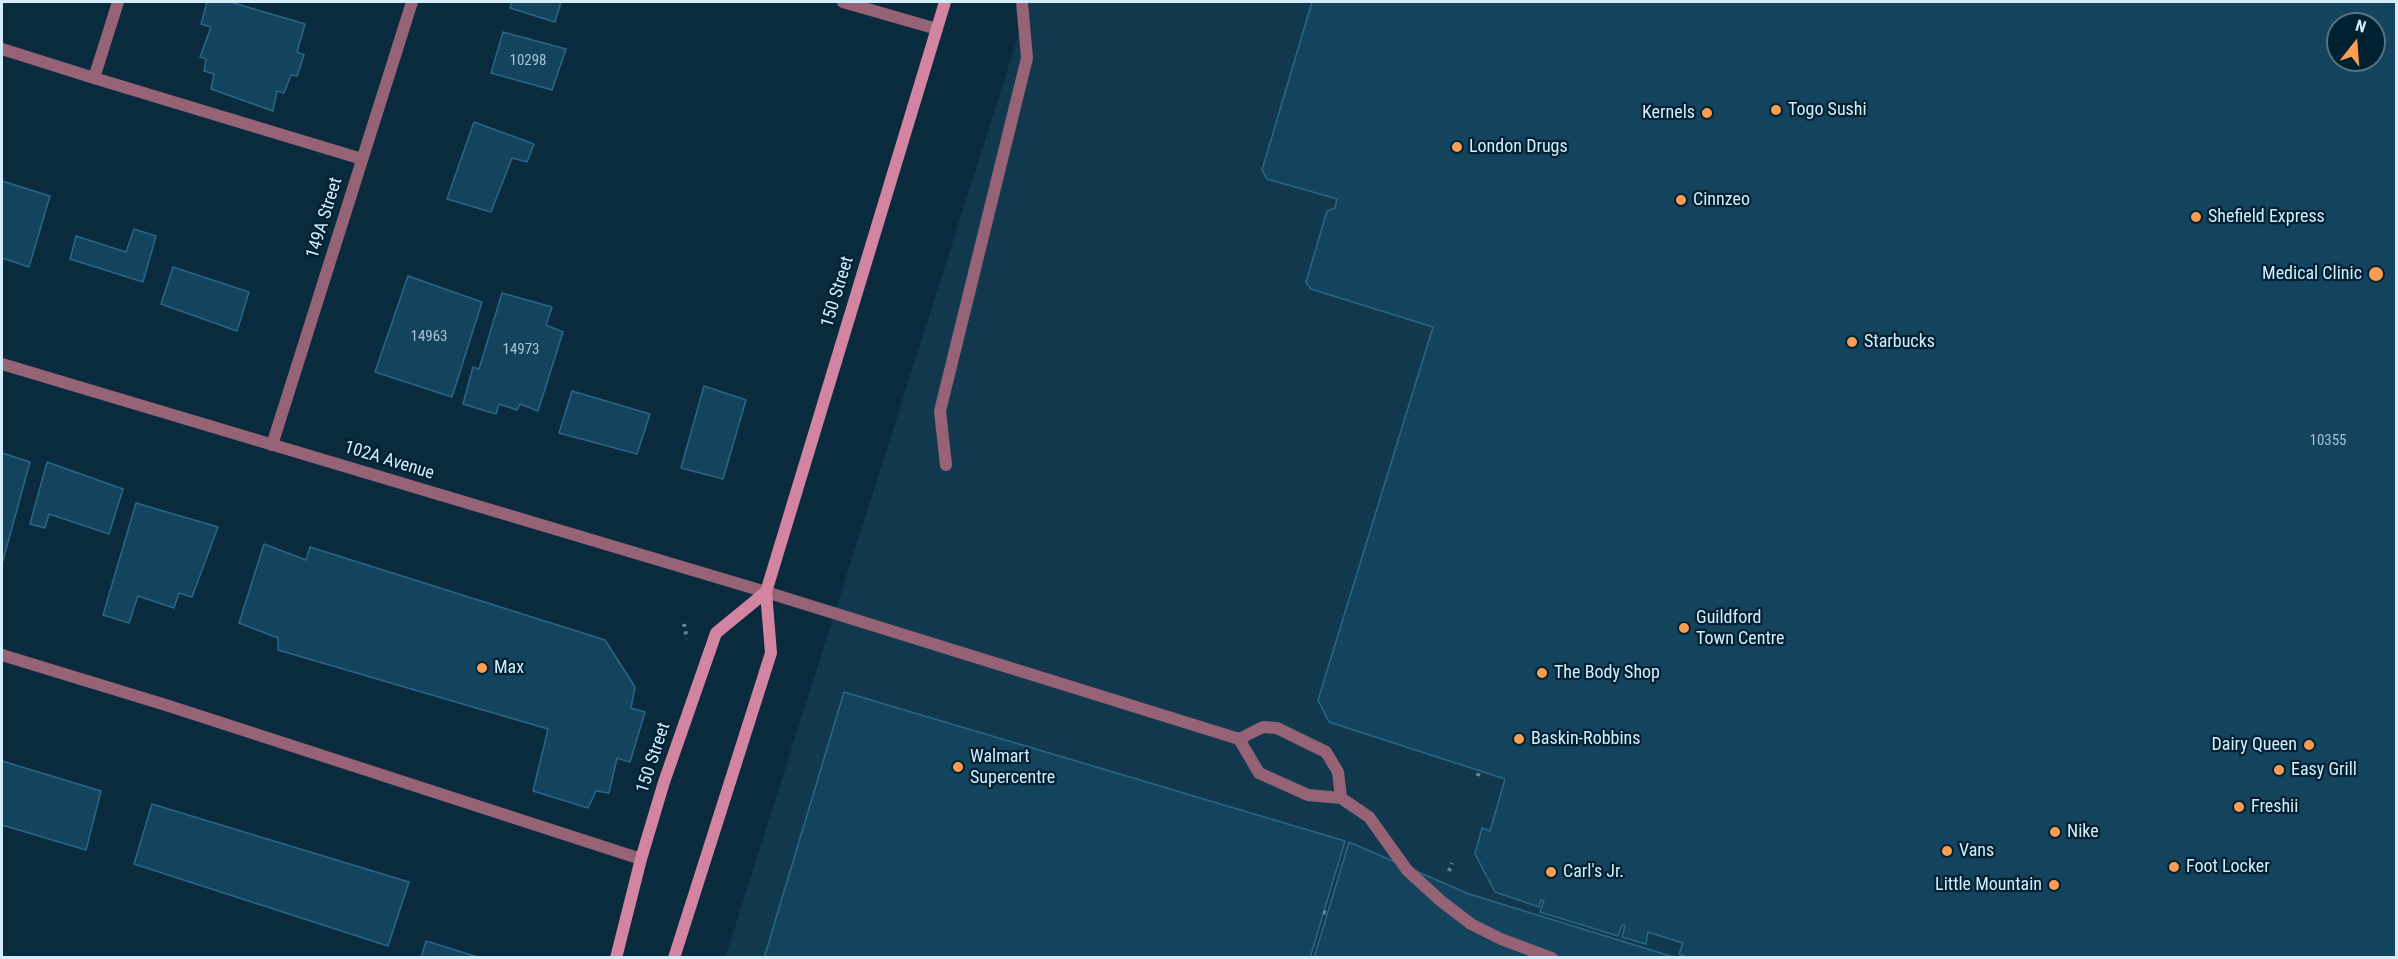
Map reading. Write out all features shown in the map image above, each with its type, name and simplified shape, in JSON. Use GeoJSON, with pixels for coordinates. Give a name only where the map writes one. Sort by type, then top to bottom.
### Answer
{"type":"FeatureCollection","features":[{"type":"Feature","properties":{"kind":"main road","name":"150 Street"},"geometry":{"type":"LineString","coordinates":[[674,957],[771,653],[766,592],[945,2]]}},
{"type":"Feature","properties":{"kind":"main road","name":"150 Street"},"geometry":{"type":"LineString","coordinates":[[616,957],[641,859],[664,782],[716,633],[766,592]]}},
{"type":"Feature","properties":{"kind":"street"},"geometry":{"type":"LineString","coordinates":[[94,78],[118,2]]}},
{"type":"Feature","properties":{"kind":"street","name":"149A Street"},"geometry":{"type":"LineString","coordinates":[[272,445],[412,2]]}},
{"type":"Feature","properties":{"kind":"street"},"geometry":{"type":"LineString","coordinates":[[843,2],[937,29]]}},
{"type":"Feature","properties":{"kind":"street"},"geometry":{"type":"LineString","coordinates":[[946,465],[940,411],[1027,58],[1022,2]]}},
{"type":"Feature","properties":{"kind":"street"},"geometry":{"type":"LineString","coordinates":[[2,50],[362,159]]}},
{"type":"Feature","properties":{"kind":"street","name":"102A Avenue"},"geometry":{"type":"LineString","coordinates":[[2,364],[766,592],[1239,739]]}},
{"type":"Feature","properties":{"kind":"street"},"geometry":{"type":"LineString","coordinates":[[2,655],[641,859]]}},
{"type":"Feature","properties":{"kind":"street"},"geometry":{"type":"LineString","coordinates":[[1341,798],[1338,772],[1326,752],[1277,728],[1263,727],[1239,739],[1259,773],[1308,795],[1341,798],[1369,817],[1407,870],[1455,913],[1501,939],[1551,957]]}},
{"type":"Feature","properties":{"kind":"path"},"geometry":{"type":"LineString","coordinates":[[1449,871],[1452,863]]}},
{"type":"Feature","properties":{"kind":"shaded area"},"geometry":{"type":"Polygon","coordinates":[[[1029,2],[2396,2],[2396,957],[725,958],[1029,2]]]}},
{"type":"Feature","properties":{"kind":"building"},"geometry":{"type":"Polygon","coordinates":[[[207,2],[230,2],[305,24],[297,52],[304,55],[297,76],[291,75],[284,93],[277,91],[273,111],[211,89],[214,74],[204,71],[206,59],[200,57],[211,27],[201,24],[207,2]]]}},
{"type":"Feature","properties":{"kind":"building"},"geometry":{"type":"Polygon","coordinates":[[[512,2],[561,2],[555,22],[510,8],[512,2]]]}},
{"type":"Feature","properties":{"kind":"building"},"geometry":{"type":"Polygon","coordinates":[[[1312,2],[2396,2],[2396,958],[1689,958],[1679,954],[1683,943],[1648,932],[1646,944],[1622,937],[1625,926],[1622,925],[1618,936],[1540,912],[1544,901],[1541,900],[1539,907],[1495,892],[1475,854],[1482,828],[1490,831],[1505,779],[1329,722],[1318,700],[1433,327],[1311,289],[1306,282],[1327,211],[1335,208],[1337,199],[1267,179],[1262,170],[1312,2]]]}},
{"type":"Feature","properties":{"kind":"building"},"geometry":{"type":"Polygon","coordinates":[[[503,32],[566,49],[552,90],[491,73],[503,32]]]}},
{"type":"Feature","properties":{"kind":"building"},"geometry":{"type":"Polygon","coordinates":[[[474,122],[534,144],[527,162],[512,158],[491,212],[447,199],[474,122]]]}},
{"type":"Feature","properties":{"kind":"building"},"geometry":{"type":"Polygon","coordinates":[[[2,181],[50,196],[29,267],[2,258],[2,181]]]}},
{"type":"Feature","properties":{"kind":"building"},"geometry":{"type":"Polygon","coordinates":[[[134,229],[156,236],[143,282],[70,259],[76,236],[126,252],[134,229]]]}},
{"type":"Feature","properties":{"kind":"building"},"geometry":{"type":"Polygon","coordinates":[[[173,267],[249,292],[237,331],[161,304],[173,267]]]}},
{"type":"Feature","properties":{"kind":"building"},"geometry":{"type":"Polygon","coordinates":[[[408,276],[482,302],[452,397],[375,372],[408,276]]]}},
{"type":"Feature","properties":{"kind":"building"},"geometry":{"type":"Polygon","coordinates":[[[502,293],[552,307],[546,325],[563,332],[538,411],[520,404],[517,410],[499,404],[496,414],[463,404],[473,367],[479,369],[502,293]]]}},
{"type":"Feature","properties":{"kind":"building"},"geometry":{"type":"Polygon","coordinates":[[[704,386],[746,400],[723,479],[681,468],[704,386]]]}},
{"type":"Feature","properties":{"kind":"building"},"geometry":{"type":"Polygon","coordinates":[[[572,391],[650,414],[637,454],[559,433],[572,391]]]}},
{"type":"Feature","properties":{"kind":"building"},"geometry":{"type":"Polygon","coordinates":[[[2,453],[30,462],[2,564],[2,453]]]}},
{"type":"Feature","properties":{"kind":"building"},"geometry":{"type":"Polygon","coordinates":[[[47,462],[123,489],[109,534],[49,514],[45,528],[30,524],[47,462]]]}},
{"type":"Feature","properties":{"kind":"building"},"geometry":{"type":"Polygon","coordinates":[[[136,503],[218,527],[192,597],[179,593],[174,608],[138,596],[129,623],[103,615],[136,503]]]}},
{"type":"Feature","properties":{"kind":"building","name":"Max"},"geometry":{"type":"Polygon","coordinates":[[[264,544],[306,560],[310,547],[605,640],[635,687],[631,708],[645,712],[630,762],[617,758],[609,793],[596,791],[588,808],[533,791],[548,729],[278,650],[278,638],[239,623],[264,544]]]}},
{"type":"Feature","properties":{"kind":"building","name":"Walmart Supercentre"},"geometry":{"type":"Polygon","coordinates":[[[844,692],[1345,841],[1310,958],[764,958],[844,692]]]}},
{"type":"Feature","properties":{"kind":"building"},"geometry":{"type":"Polygon","coordinates":[[[2,761],[101,791],[86,850],[2,825],[2,761]]]}},
{"type":"Feature","properties":{"kind":"building"},"geometry":{"type":"Polygon","coordinates":[[[152,804],[409,882],[388,946],[134,864],[152,804]]]}},
{"type":"Feature","properties":{"kind":"building"},"geometry":{"type":"Polygon","coordinates":[[[1349,842],[1469,894],[1677,958],[1314,958],[1349,842]]]}},
{"type":"Feature","properties":{"kind":"building"},"geometry":{"type":"Polygon","coordinates":[[[426,941],[481,958],[421,958],[426,941]]]}},
{"type":"Feature","properties":{"kind":"place","name":"Togo Sushi"},"geometry":{"type":"Point","coordinates":[1776,110]}},
{"type":"Feature","properties":{"kind":"place","name":"Kernels"},"geometry":{"type":"Point","coordinates":[1707,113]}},
{"type":"Feature","properties":{"kind":"place","name":"London Drugs"},"geometry":{"type":"Point","coordinates":[1457,147]}},
{"type":"Feature","properties":{"kind":"place","name":"Cinnzeo"},"geometry":{"type":"Point","coordinates":[1681,200]}},
{"type":"Feature","properties":{"kind":"place","name":"Shefield Express"},"geometry":{"type":"Point","coordinates":[2196,217]}},
{"type":"Feature","properties":{"kind":"place","name":"Medical Clinic"},"geometry":{"type":"Point","coordinates":[2376,274]}},
{"type":"Feature","properties":{"kind":"place","name":"Starbucks"},"geometry":{"type":"Point","coordinates":[1852,342]}},
{"type":"Feature","properties":{"kind":"place","name":"Guildford Town Centre"},"geometry":{"type":"Point","coordinates":[1684,628]}},
{"type":"Feature","properties":{"kind":"place","name":"Max"},"geometry":{"type":"Point","coordinates":[482,668]}},
{"type":"Feature","properties":{"kind":"place","name":"The Body Shop"},"geometry":{"type":"Point","coordinates":[1542,673]}},
{"type":"Feature","properties":{"kind":"place","name":"Baskin-Robbins"},"geometry":{"type":"Point","coordinates":[1519,739]}},
{"type":"Feature","properties":{"kind":"place","name":"Dairy Queen"},"geometry":{"type":"Point","coordinates":[2309,745]}},
{"type":"Feature","properties":{"kind":"place","name":"Walmart Supercentre"},"geometry":{"type":"Point","coordinates":[958,767]}},
{"type":"Feature","properties":{"kind":"place","name":"Easy Grill"},"geometry":{"type":"Point","coordinates":[2279,770]}},
{"type":"Feature","properties":{"kind":"place","name":"Freshii"},"geometry":{"type":"Point","coordinates":[2239,807]}},
{"type":"Feature","properties":{"kind":"place","name":"Nike"},"geometry":{"type":"Point","coordinates":[2055,832]}},
{"type":"Feature","properties":{"kind":"place","name":"Vans"},"geometry":{"type":"Point","coordinates":[1947,851]}},
{"type":"Feature","properties":{"kind":"place","name":"Foot Locker"},"geometry":{"type":"Point","coordinates":[2174,867]}},
{"type":"Feature","properties":{"kind":"place","name":"Carl's Jr."},"geometry":{"type":"Point","coordinates":[1551,872]}},
{"type":"Feature","properties":{"kind":"place","name":"Little Mountain"},"geometry":{"type":"Point","coordinates":[2054,885]}}]}
